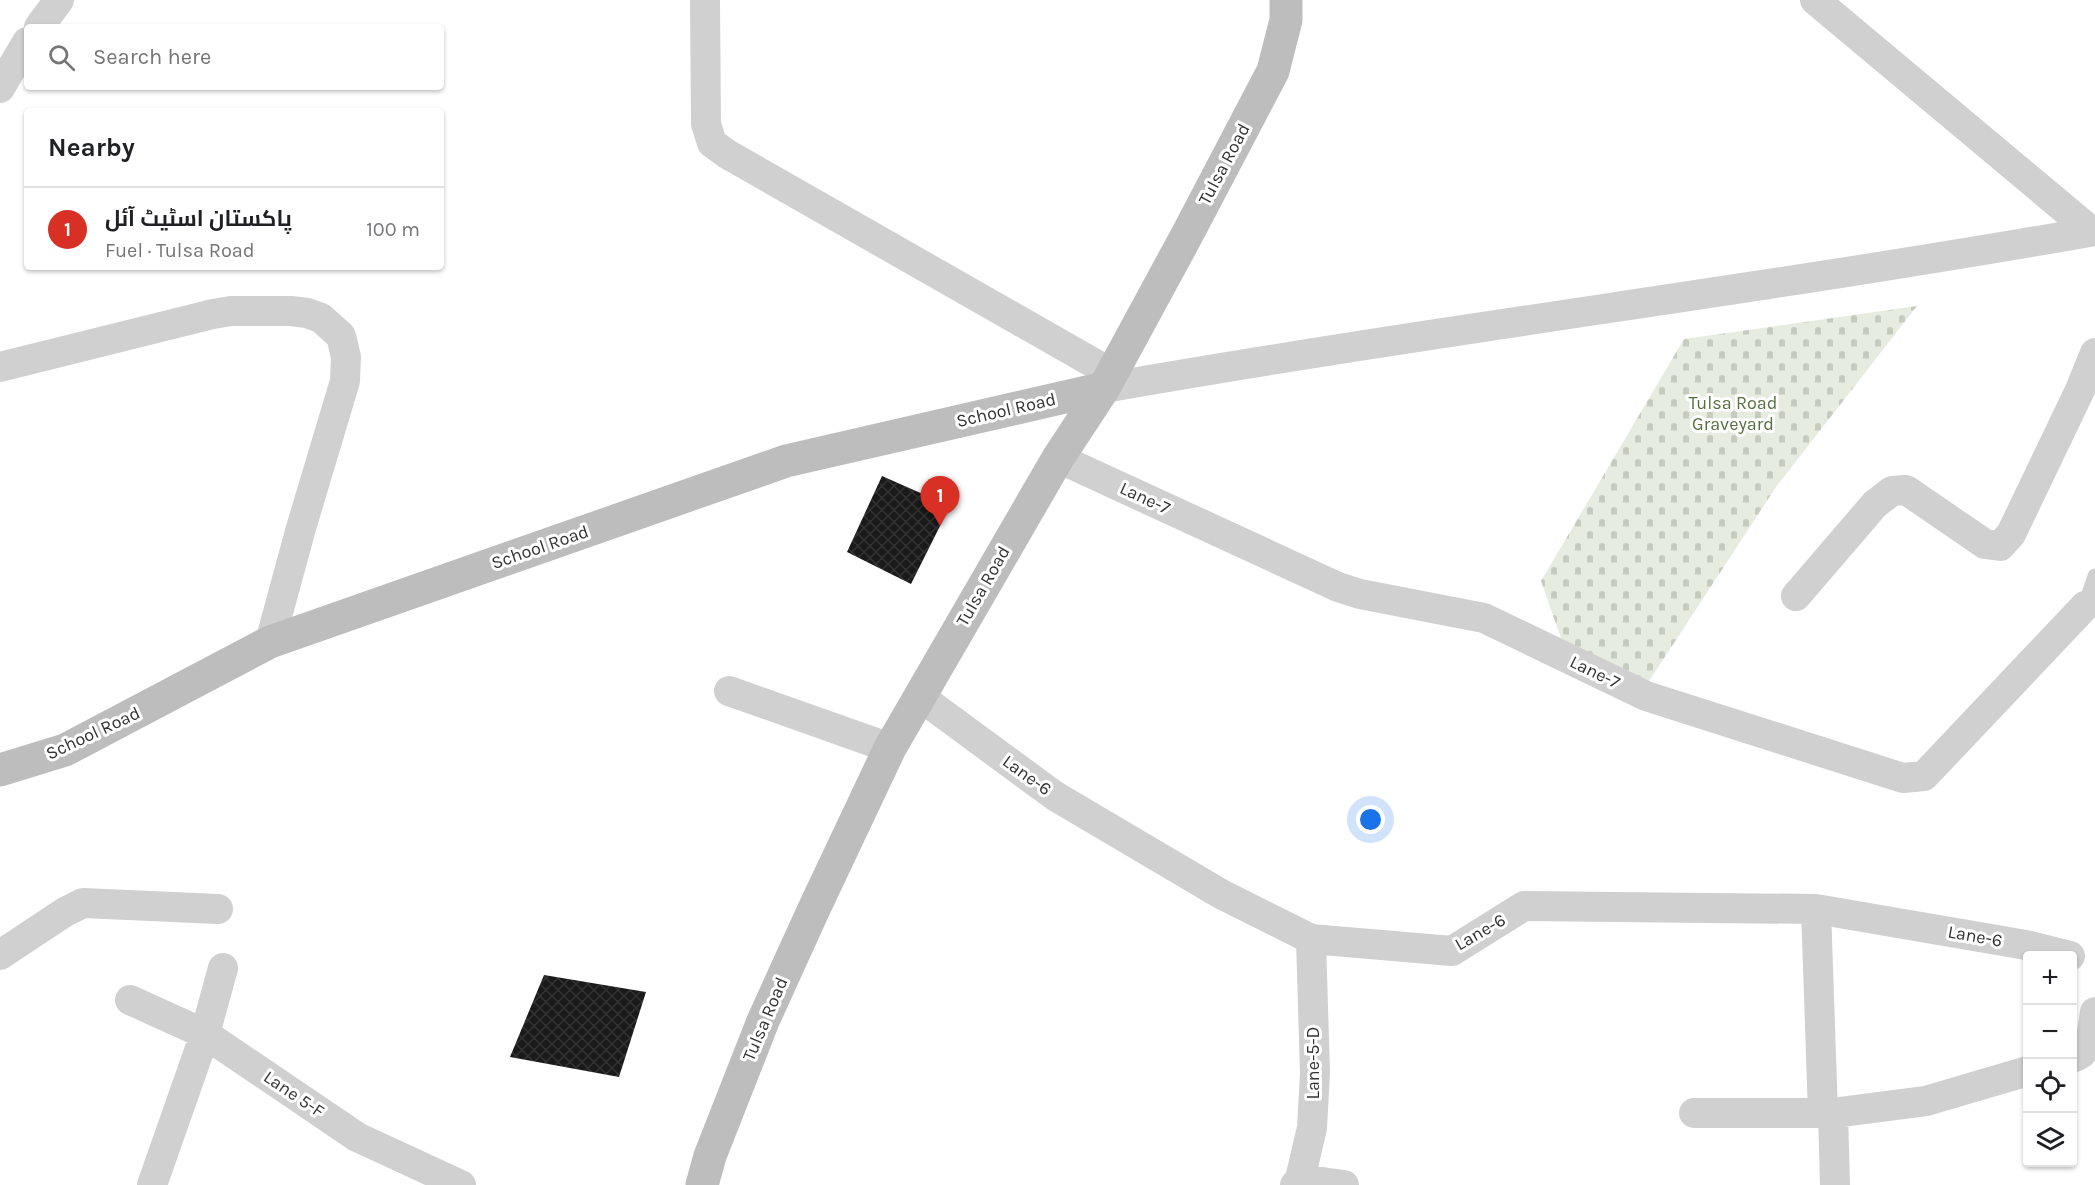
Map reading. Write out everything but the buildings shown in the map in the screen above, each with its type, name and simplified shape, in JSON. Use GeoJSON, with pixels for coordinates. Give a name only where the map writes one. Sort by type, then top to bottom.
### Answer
{"type":"FeatureCollection","features":[{"type":"Feature","properties":{"kind":"main road","name":"Tulsa Road"},"geometry":{"type":"LineString","coordinates":[[702,1185],[710,1156],[763,1021],[890,748],[1058,458],[1108,380],[1188,233],[1273,71],[1286,20],[1286,0]]}},
{"type":"Feature","properties":{"kind":"main road","name":"School Road"},"geometry":{"type":"LineString","coordinates":[[0,770],[65,750],[270,642],[786,461],[1108,380]]}},
{"type":"Feature","properties":{"kind":"street"},"geometry":{"type":"LineString","coordinates":[[41,24],[59,0]]}},
{"type":"Feature","properties":{"kind":"street"},"geometry":{"type":"LineString","coordinates":[[705,0],[706,124],[712,143],[726,154],[1108,380],[1280,357],[1918,260],[2093,231]]}},
{"type":"Feature","properties":{"kind":"street"},"geometry":{"type":"LineString","coordinates":[[1815,0],[2093,231]]}},
{"type":"Feature","properties":{"kind":"street"},"geometry":{"type":"LineString","coordinates":[[0,88],[24,47]]}},
{"type":"Feature","properties":{"kind":"street"},"geometry":{"type":"LineString","coordinates":[[0,367],[231,311],[307,313],[333,326],[341,336],[346,357],[345,381],[270,642]]}},
{"type":"Feature","properties":{"kind":"street"},"geometry":{"type":"LineString","coordinates":[[1796,596],[1875,504],[1892,491],[1906,490],[1985,544],[2000,546],[2011,534],[2080,390],[2095,352]]}},
{"type":"Feature","properties":{"kind":"street","name":"Lane-7"},"geometry":{"type":"LineString","coordinates":[[1058,458],[1338,587],[1360,594],[1484,618],[1646,696],[1903,778],[1924,776],[2090,611]]}},
{"type":"Feature","properties":{"kind":"street"},"geometry":{"type":"LineString","coordinates":[[729,691],[890,748]]}},
{"type":"Feature","properties":{"kind":"street","name":"Lane-6"},"geometry":{"type":"LineString","coordinates":[[919,696],[1055,796],[1221,894],[1311,939],[1452,951],[1524,906],[1816,909],[2051,951]]}},
{"type":"Feature","properties":{"kind":"street"},"geometry":{"type":"LineString","coordinates":[[0,955],[65,912],[83,903],[218,909]]}},
{"type":"Feature","properties":{"kind":"street"},"geometry":{"type":"LineString","coordinates":[[1816,909],[1828,1113],[1835,1185]]}},
{"type":"Feature","properties":{"kind":"street","name":"Lane-5-D"},"geometry":{"type":"LineString","coordinates":[[1298,1182],[1312,1128],[1315,1073],[1311,939]]}},
{"type":"Feature","properties":{"kind":"street","name":"Lane-6"},"geometry":{"type":"LineString","coordinates":[[2077,957],[2095,961]]}},
{"type":"Feature","properties":{"kind":"street"},"geometry":{"type":"LineString","coordinates":[[152,1185],[205,1034],[223,968]]}},
{"type":"Feature","properties":{"kind":"street","name":"Lane 5-F"},"geometry":{"type":"LineString","coordinates":[[130,999],[205,1034],[357,1137],[461,1185]]}},
{"type":"Feature","properties":{"kind":"street"},"geometry":{"type":"LineString","coordinates":[[2077,1057],[2087,1050],[2095,1012]]}},
{"type":"Feature","properties":{"kind":"street"},"geometry":{"type":"LineString","coordinates":[[1694,1113],[1828,1113],[1926,1101],[2023,1072]]}},
{"type":"Feature","properties":{"kind":"street"},"geometry":{"type":"LineString","coordinates":[[1298,1182],[1344,1185]]}},
{"type":"Feature","properties":{"kind":"lane"},"geometry":{"type":"LineString","coordinates":[[2090,611],[2095,576]]}},
{"type":"Feature","properties":{"kind":"green space","name":"Tulsa Road Graveyard"},"geometry":{"type":"Polygon","coordinates":[[[1917,306],[1776,487],[1640,695],[1569,661],[1541,581],[1684,339],[1917,306]]]}},
{"type":"Feature","properties":{"kind":"place","name":"پاکستان اسٹیٹ آئل"},"geometry":{"type":"Point","coordinates":[940,526]}}]}
